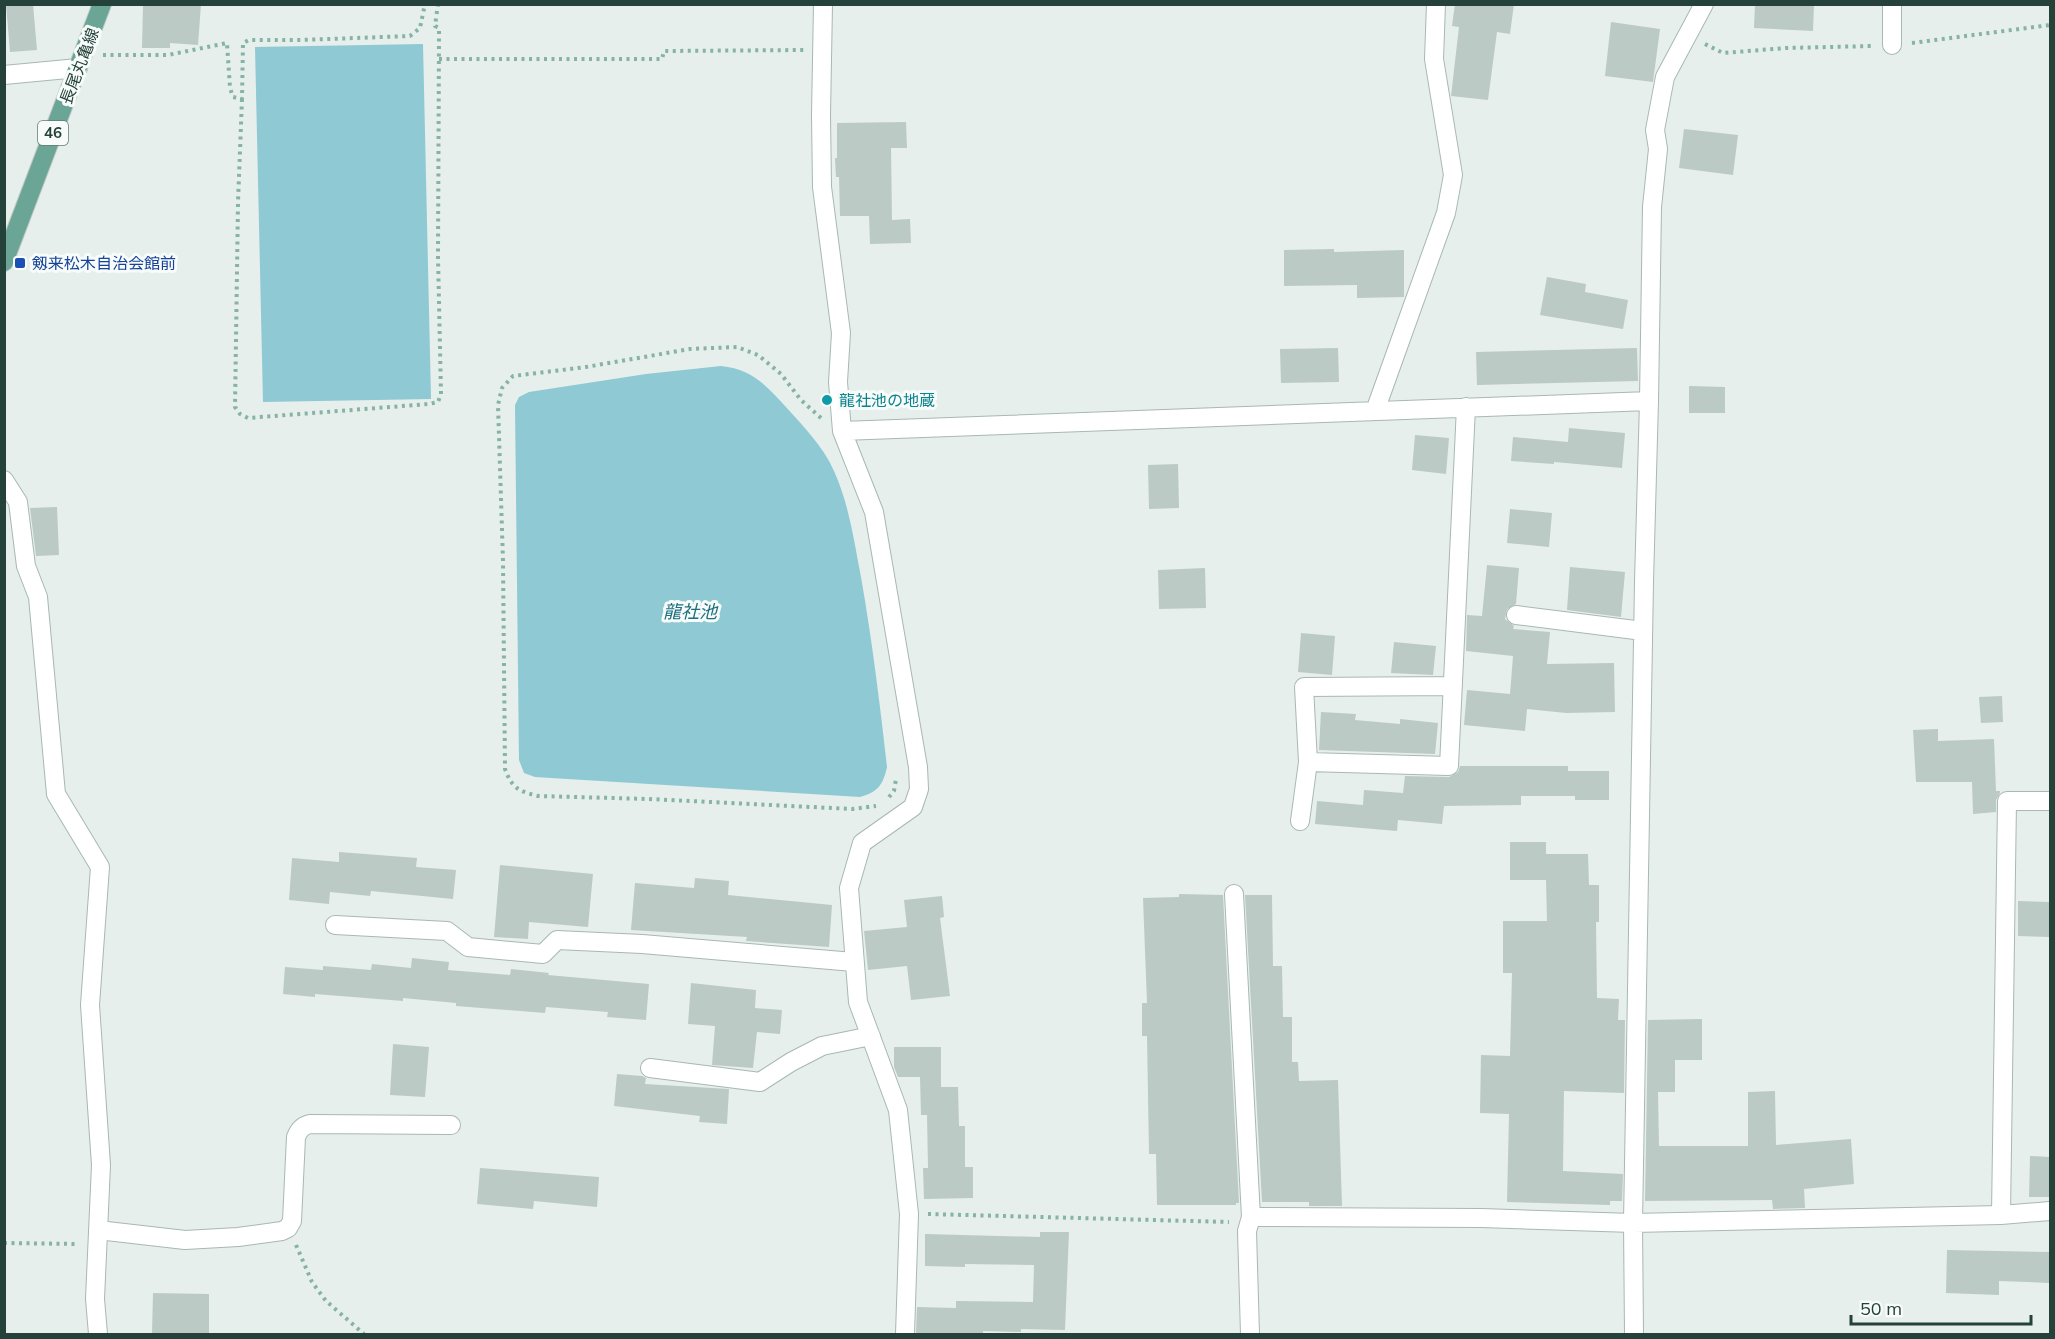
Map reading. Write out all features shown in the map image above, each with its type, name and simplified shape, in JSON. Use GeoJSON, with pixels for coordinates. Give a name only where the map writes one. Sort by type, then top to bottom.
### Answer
{"type":"FeatureCollection","features":[{"type":"Feature","properties":{"kind":"main road","name":"長尾丸亀線"},"geometry":{"type":"LineString","coordinates":[[4,262],[102,4]]}},
{"type":"Feature","properties":{"kind":"street"},"geometry":{"type":"LineString","coordinates":[[823,4],[822,188],[841,333],[838,382],[842,431],[874,512],[918,767],[919,789],[913,807],[862,843],[849,888],[858,1002],[898,1110],[909,1214],[904,1335]]}},
{"type":"Feature","properties":{"kind":"street"},"geometry":{"type":"LineString","coordinates":[[1375,411],[1446,213],[1453,175],[1434,59],[1436,4]]}},
{"type":"Feature","properties":{"kind":"street"},"geometry":{"type":"LineString","coordinates":[[1634,1335],[1633,1223],[1643,631],[1652,207],[1658,149],[1655,130],[1665,77],[1704,4]]}},
{"type":"Feature","properties":{"kind":"street"},"geometry":{"type":"LineString","coordinates":[[1892,4],[1892,45]]}},
{"type":"Feature","properties":{"kind":"street"},"geometry":{"type":"LineString","coordinates":[[4,75],[78,68]]}},
{"type":"Feature","properties":{"kind":"street"},"geometry":{"type":"LineString","coordinates":[[842,431],[1649,401]]}},
{"type":"Feature","properties":{"kind":"street"},"geometry":{"type":"LineString","coordinates":[[1308,762],[1449,766],[1466,407]]}},
{"type":"Feature","properties":{"kind":"street"},"geometry":{"type":"LineString","coordinates":[[4,480],[18,502],[26,566],[38,597],[56,794],[100,867],[90,1005],[101,1165],[95,1299],[98,1335]]}},
{"type":"Feature","properties":{"kind":"street"},"geometry":{"type":"LineString","coordinates":[[1516,615],[1643,631]]}},
{"type":"Feature","properties":{"kind":"street"},"geometry":{"type":"LineString","coordinates":[[1300,821],[1308,762],[1304,687],[1453,686]]}},
{"type":"Feature","properties":{"kind":"street"},"geometry":{"type":"LineString","coordinates":[[2001,1215],[2007,801],[2050,801]]}},
{"type":"Feature","properties":{"kind":"street"},"geometry":{"type":"LineString","coordinates":[[1234,894],[1251,1216],[1247,1231],[1250,1335]]}},
{"type":"Feature","properties":{"kind":"street"},"geometry":{"type":"LineString","coordinates":[[335,926],[447,931],[468,946],[543,954],[557,940],[642,944],[854,962]]}},
{"type":"Feature","properties":{"kind":"street"},"geometry":{"type":"LineString","coordinates":[[650,1068],[760,1082],[822,1046],[870,1036]]}},
{"type":"Feature","properties":{"kind":"street"},"geometry":{"type":"LineString","coordinates":[[98,1237],[185,1240],[238,1237],[282,1231],[288,1228],[292,1221],[296,1137],[304,1125],[451,1125]]}},
{"type":"Feature","properties":{"kind":"street"},"geometry":{"type":"LineString","coordinates":[[1251,1216],[1481,1218],[1633,1223],[2001,1215],[2050,1211]]}},
{"type":"Feature","properties":{"kind":"path"},"geometry":{"type":"LineString","coordinates":[[425,4],[420,28],[410,36],[249,40],[243,43],[235,407],[240,414],[248,418],[438,402],[441,394],[438,257],[439,28],[435,26],[438,4]]}},
{"type":"Feature","properties":{"kind":"path"},"geometry":{"type":"LineString","coordinates":[[1688,35],[1723,53],[1786,48],[1892,45],[2050,26]]}},
{"type":"Feature","properties":{"kind":"path"},"geometry":{"type":"LineString","coordinates":[[85,49],[99,55],[168,55],[227,43],[230,88],[233,98],[242,99]]}},
{"type":"Feature","properties":{"kind":"path"},"geometry":{"type":"LineString","coordinates":[[439,59],[662,59],[664,51],[822,50]]}},
{"type":"Feature","properties":{"kind":"path"},"geometry":{"type":"LineString","coordinates":[[842,431],[818,417],[781,374],[758,355],[737,347],[690,349],[586,367],[513,376],[502,388],[498,405],[503,561],[505,768],[510,782],[522,792],[538,796],[660,799],[852,809],[871,808],[885,803],[894,791],[897,771]]}},
{"type":"Feature","properties":{"kind":"path"},"geometry":{"type":"LineString","coordinates":[[909,1214],[1231,1222],[1251,1216]]}},
{"type":"Feature","properties":{"kind":"path"},"geometry":{"type":"LineString","coordinates":[[288,1228],[317,1288],[326,1301],[364,1335]]}},
{"type":"Feature","properties":{"kind":"path"},"geometry":{"type":"LineString","coordinates":[[4,1243],[98,1237]]}},
{"type":"Feature","properties":{"kind":"water"},"geometry":{"type":"Polygon","coordinates":[[[423,44],[431,399],[263,402],[255,47],[423,44]]]}},
{"type":"Feature","properties":{"kind":"water","name":"龍社池"},"geometry":{"type":"Polygon","coordinates":[[[721,366],[749,374],[764,384],[778,398],[824,453],[844,496],[865,601],[887,767],[879,787],[860,797],[535,777],[524,773],[519,760],[515,405],[519,397],[529,392],[646,374],[721,366]]]}},
{"type":"Feature","properties":{"kind":"building"},"geometry":{"type":"Polygon","coordinates":[[[6,4],[33,4],[37,50],[10,52],[6,4]]]}},
{"type":"Feature","properties":{"kind":"building"},"geometry":{"type":"Polygon","coordinates":[[[143,4],[201,4],[198,45],[170,43],[170,48],[142,48],[143,4]]]}},
{"type":"Feature","properties":{"kind":"building"},"geometry":{"type":"Polygon","coordinates":[[[1455,4],[1514,4],[1510,34],[1497,32],[1488,100],[1451,96],[1459,27],[1452,26],[1455,4]]]}},
{"type":"Feature","properties":{"kind":"building"},"geometry":{"type":"Polygon","coordinates":[[[1755,4],[1814,4],[1813,31],[1754,28],[1755,4]]]}},
{"type":"Feature","properties":{"kind":"building"},"geometry":{"type":"Polygon","coordinates":[[[1611,22],[1660,29],[1653,82],[1605,76],[1611,22]]]}},
{"type":"Feature","properties":{"kind":"building"},"geometry":{"type":"Polygon","coordinates":[[[906,122],[907,148],[891,148],[892,220],[910,219],[911,243],[870,244],[869,216],[840,216],[839,177],[836,177],[835,158],[837,158],[837,123],[906,122]]]}},
{"type":"Feature","properties":{"kind":"building"},"geometry":{"type":"Polygon","coordinates":[[[1684,129],[1738,135],[1733,175],[1679,168],[1684,129]]]}},
{"type":"Feature","properties":{"kind":"building"},"geometry":{"type":"Polygon","coordinates":[[[1334,249],[1334,252],[1404,250],[1404,297],[1357,298],[1357,285],[1284,286],[1284,250],[1334,249]]]}},
{"type":"Feature","properties":{"kind":"building"},"geometry":{"type":"Polygon","coordinates":[[[1547,277],[1586,284],[1585,292],[1628,300],[1623,329],[1540,315],[1547,277]]]}},
{"type":"Feature","properties":{"kind":"building"},"geometry":{"type":"Polygon","coordinates":[[[1338,348],[1339,382],[1281,383],[1280,349],[1338,348]]]}},
{"type":"Feature","properties":{"kind":"building"},"geometry":{"type":"Polygon","coordinates":[[[1637,348],[1638,381],[1477,385],[1476,352],[1637,348]]]}},
{"type":"Feature","properties":{"kind":"building"},"geometry":{"type":"Polygon","coordinates":[[[1689,386],[1725,387],[1725,413],[1689,413],[1689,386]]]}},
{"type":"Feature","properties":{"kind":"building"},"geometry":{"type":"Polygon","coordinates":[[[1569,428],[1625,433],[1622,468],[1511,461],[1513,437],[1568,442],[1569,428]]]}},
{"type":"Feature","properties":{"kind":"building"},"geometry":{"type":"Polygon","coordinates":[[[1415,435],[1449,438],[1446,474],[1412,470],[1415,435]]]}},
{"type":"Feature","properties":{"kind":"building"},"geometry":{"type":"Polygon","coordinates":[[[1178,464],[1179,508],[1149,509],[1148,465],[1178,464]]]}},
{"type":"Feature","properties":{"kind":"building"},"geometry":{"type":"Polygon","coordinates":[[[57,507],[59,555],[36,556],[30,508],[57,507]]]}},
{"type":"Feature","properties":{"kind":"building"},"geometry":{"type":"Polygon","coordinates":[[[1510,509],[1552,513],[1549,547],[1507,543],[1510,509]]]}},
{"type":"Feature","properties":{"kind":"building"},"geometry":{"type":"Polygon","coordinates":[[[1487,565],[1519,568],[1516,604],[1507,609],[1505,619],[1514,626],[1513,629],[1550,632],[1547,664],[1614,663],[1615,712],[1566,713],[1527,709],[1525,731],[1464,725],[1467,690],[1510,694],[1513,656],[1466,651],[1467,615],[1482,616],[1487,565]]]}},
{"type":"Feature","properties":{"kind":"building"},"geometry":{"type":"Polygon","coordinates":[[[1570,567],[1625,572],[1621,617],[1567,610],[1570,567]]]}},
{"type":"Feature","properties":{"kind":"building"},"geometry":{"type":"Polygon","coordinates":[[[1205,568],[1206,608],[1159,609],[1158,570],[1205,568]]]}},
{"type":"Feature","properties":{"kind":"building"},"geometry":{"type":"Polygon","coordinates":[[[1301,633],[1335,636],[1332,675],[1298,672],[1301,633]]]}},
{"type":"Feature","properties":{"kind":"building"},"geometry":{"type":"Polygon","coordinates":[[[1394,642],[1436,646],[1433,675],[1391,673],[1394,642]]]}},
{"type":"Feature","properties":{"kind":"building"},"geometry":{"type":"Polygon","coordinates":[[[2002,696],[2003,722],[1981,723],[1979,697],[2002,696]]]}},
{"type":"Feature","properties":{"kind":"building"},"geometry":{"type":"Polygon","coordinates":[[[1321,712],[1356,714],[1355,720],[1400,724],[1400,719],[1438,723],[1435,754],[1319,750],[1321,712]]]}},
{"type":"Feature","properties":{"kind":"building"},"geometry":{"type":"Polygon","coordinates":[[[1938,729],[1938,741],[1994,739],[1996,791],[2000,791],[1996,800],[1996,812],[1973,814],[1972,782],[1916,782],[1913,730],[1938,729]]]}},
{"type":"Feature","properties":{"kind":"building"},"geometry":{"type":"Polygon","coordinates":[[[1460,766],[1568,766],[1568,771],[1609,771],[1609,800],[1575,800],[1575,796],[1521,796],[1521,805],[1444,806],[1442,824],[1398,820],[1397,831],[1315,824],[1317,801],[1363,805],[1364,790],[1403,793],[1405,776],[1449,777],[1458,772],[1460,766]]]}},
{"type":"Feature","properties":{"kind":"building"},"geometry":{"type":"Polygon","coordinates":[[[1510,842],[1546,842],[1546,854],[1588,854],[1589,885],[1599,885],[1599,922],[1596,922],[1597,998],[1619,999],[1618,1020],[1625,1020],[1624,1093],[1564,1091],[1563,1171],[1623,1174],[1622,1201],[1610,1201],[1610,1205],[1507,1202],[1509,1114],[1480,1113],[1481,1055],[1510,1056],[1512,973],[1503,973],[1503,921],[1547,921],[1546,880],[1510,880],[1510,842]]]}},
{"type":"Feature","properties":{"kind":"building"},"geometry":{"type":"Polygon","coordinates":[[[339,852],[417,858],[416,867],[456,870],[453,899],[371,891],[370,896],[330,892],[329,904],[289,900],[292,858],[339,862],[339,852]]]}},
{"type":"Feature","properties":{"kind":"building"},"geometry":{"type":"Polygon","coordinates":[[[500,865],[593,874],[588,927],[529,922],[528,939],[494,937],[500,865]]]}},
{"type":"Feature","properties":{"kind":"building"},"geometry":{"type":"Polygon","coordinates":[[[695,878],[729,881],[728,895],[832,905],[829,947],[746,941],[747,937],[631,930],[635,883],[694,888],[695,878]]]}},
{"type":"Feature","properties":{"kind":"building"},"geometry":{"type":"Polygon","coordinates":[[[1179,894],[1223,895],[1239,1203],[1236,1205],[1157,1205],[1156,1154],[1149,1154],[1147,1036],[1142,1036],[1142,1003],[1147,1003],[1143,898],[1179,897],[1179,894]]]}},
{"type":"Feature","properties":{"kind":"building"},"geometry":{"type":"Polygon","coordinates":[[[1245,895],[1272,895],[1273,966],[1282,966],[1283,1017],[1292,1017],[1292,1062],[1298,1062],[1299,1081],[1338,1080],[1342,1206],[1309,1206],[1309,1202],[1262,1202],[1245,895]]]}},
{"type":"Feature","properties":{"kind":"building"},"geometry":{"type":"Polygon","coordinates":[[[942,896],[944,917],[940,918],[950,996],[911,1000],[907,966],[868,970],[864,931],[907,927],[904,900],[942,896]]]}},
{"type":"Feature","properties":{"kind":"building"},"geometry":{"type":"Polygon","coordinates":[[[2018,901],[2050,902],[2050,937],[2018,936],[2018,901]]]}},
{"type":"Feature","properties":{"kind":"building"},"geometry":{"type":"Polygon","coordinates":[[[412,958],[449,962],[448,970],[510,975],[511,969],[549,973],[548,975],[649,984],[646,1020],[607,1017],[608,1012],[546,1007],[545,1013],[456,1006],[456,1003],[403,998],[403,1001],[315,994],[315,997],[283,994],[285,967],[323,970],[323,966],[371,970],[372,964],[411,968],[412,958]]]}},
{"type":"Feature","properties":{"kind":"building"},"geometry":{"type":"Polygon","coordinates":[[[691,983],[756,990],[755,1008],[782,1010],[780,1034],[757,1032],[753,1068],[712,1065],[715,1026],[688,1024],[691,983]]]}},
{"type":"Feature","properties":{"kind":"building"},"geometry":{"type":"Polygon","coordinates":[[[1702,1019],[1702,1060],[1675,1060],[1675,1092],[1658,1092],[1659,1146],[1748,1146],[1748,1092],[1775,1091],[1776,1145],[1851,1139],[1854,1184],[1804,1189],[1805,1208],[1773,1209],[1772,1200],[1645,1201],[1648,1020],[1702,1019]]]}},
{"type":"Feature","properties":{"kind":"building"},"geometry":{"type":"Polygon","coordinates":[[[393,1044],[429,1047],[425,1097],[390,1095],[393,1044]]]}},
{"type":"Feature","properties":{"kind":"building"},"geometry":{"type":"Polygon","coordinates":[[[894,1047],[941,1047],[941,1087],[958,1087],[959,1126],[965,1126],[965,1167],[973,1167],[973,1198],[924,1199],[923,1168],[928,1168],[927,1115],[921,1115],[920,1077],[898,1077],[894,1067],[894,1047]]]}},
{"type":"Feature","properties":{"kind":"building"},"geometry":{"type":"Polygon","coordinates":[[[617,1074],[642,1076],[646,1078],[645,1084],[729,1089],[727,1124],[699,1122],[700,1116],[614,1106],[617,1074]]]}},
{"type":"Feature","properties":{"kind":"building"},"geometry":{"type":"Polygon","coordinates":[[[2030,1156],[2050,1157],[2050,1197],[2029,1197],[2030,1156]]]}},
{"type":"Feature","properties":{"kind":"building"},"geometry":{"type":"Polygon","coordinates":[[[480,1168],[599,1177],[597,1207],[534,1201],[533,1209],[477,1204],[480,1168]]]}},
{"type":"Feature","properties":{"kind":"building"},"geometry":{"type":"Polygon","coordinates":[[[1040,1232],[1069,1232],[1065,1330],[983,1331],[983,1335],[916,1333],[917,1307],[956,1308],[956,1301],[1033,1302],[1034,1265],[925,1266],[925,1234],[1040,1237],[1040,1232]]]}},
{"type":"Feature","properties":{"kind":"building"},"geometry":{"type":"Polygon","coordinates":[[[1947,1250],[2050,1252],[2050,1283],[1999,1281],[1999,1295],[1946,1293],[1947,1250]]]}},
{"type":"Feature","properties":{"kind":"building"},"geometry":{"type":"Polygon","coordinates":[[[153,1293],[209,1294],[209,1335],[152,1334],[153,1293]]]}},
{"type":"Feature","properties":{"kind":"place","name":"剱来松木自治会館前"},"geometry":{"type":"Point","coordinates":[20,263]}},
{"type":"Feature","properties":{"kind":"place","name":"龍社池の地蔵"},"geometry":{"type":"Point","coordinates":[827,400]}}]}
